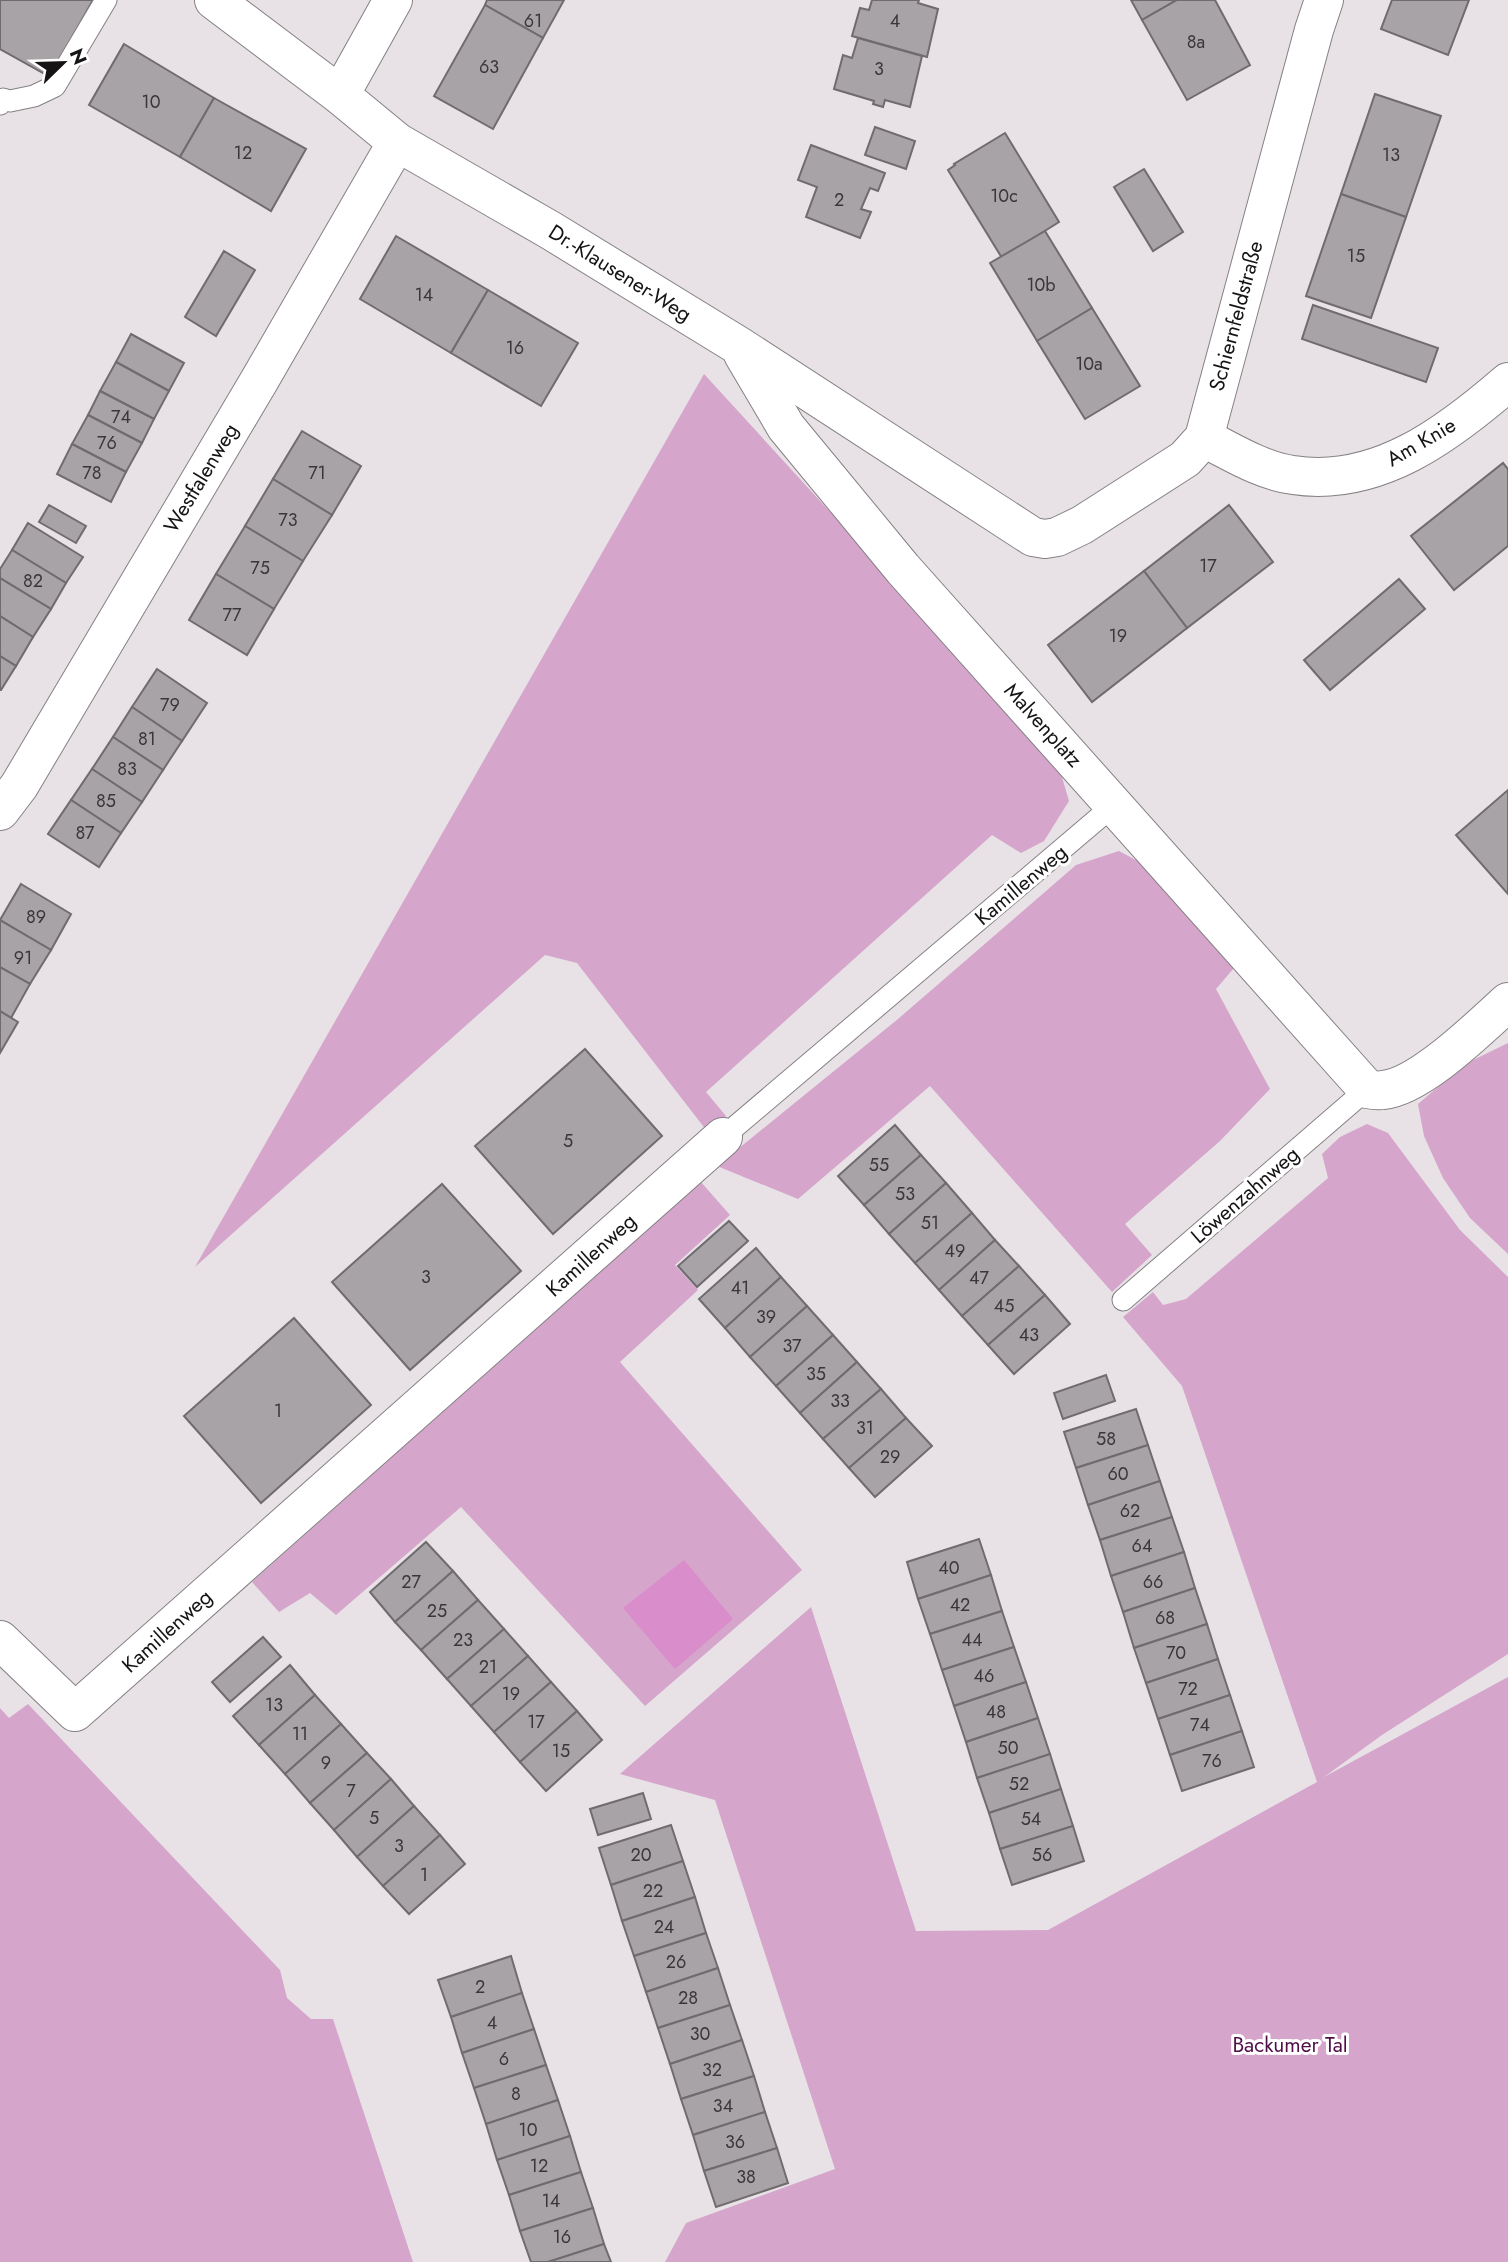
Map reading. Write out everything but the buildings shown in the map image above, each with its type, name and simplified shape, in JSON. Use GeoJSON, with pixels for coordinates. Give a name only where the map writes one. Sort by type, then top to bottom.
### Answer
{"type":"FeatureCollection","features":[{"type":"Feature","properties":{"kind":"street","name":"Dr.-Klausener-Weg"},"geometry":{"type":"LineString","coordinates":[[214,0],[340,95],[397,142],[550,230],[739,346],[1033,537]]}},
{"type":"Feature","properties":{"kind":"street"},"geometry":{"type":"LineString","coordinates":[[340,95],[393,0]]}},
{"type":"Feature","properties":{"kind":"street","name":"Schiernfeldstraße"},"geometry":{"type":"LineString","coordinates":[[1033,537],[1057,537],[1082,525],[1185,459],[1204,438],[1324,0]]}},
{"type":"Feature","properties":{"kind":"street","name":"Westfalenweg"},"geometry":{"type":"LineString","coordinates":[[0,811],[19,786],[397,142]]}},
{"type":"Feature","properties":{"kind":"street","name":"Malvenplatz"},"geometry":{"type":"LineString","coordinates":[[739,346],[786,427],[903,569],[1367,1089]]}},
{"type":"Feature","properties":{"kind":"street","name":"Am Knie"},"geometry":{"type":"LineString","coordinates":[[1204,438],[1259,465],[1293,475],[1328,476],[1356,473],[1407,455],[1433,440],[1508,382]]}},
{"type":"Feature","properties":{"kind":"street"},"geometry":{"type":"LineString","coordinates":[[1367,1089],[1384,1090],[1402,1084],[1438,1064],[1508,1002]]}},
{"type":"Feature","properties":{"kind":"street","name":"Kamillenweg"},"geometry":{"type":"LineString","coordinates":[[0,1640],[75,1712],[723,1137]]}},
{"type":"Feature","properties":{"kind":"lane"},"geometry":{"type":"LineString","coordinates":[[0,104],[3,99],[10,101],[34,96],[55,86],[106,0]]}},
{"type":"Feature","properties":{"kind":"lane","name":"Kamillenweg"},"geometry":{"type":"LineString","coordinates":[[723,1137],[1114,805]]}},
{"type":"Feature","properties":{"kind":"lane","name":"Löwenzahnweg"},"geometry":{"type":"LineString","coordinates":[[1123,1300],[1367,1089]]}},
{"type":"Feature","properties":{"kind":"green space"},"geometry":{"type":"Polygon","coordinates":[[[704,374],[1057,760],[1069,801],[1044,841],[1021,853],[992,835],[706,1092],[726,1116],[710,1135],[577,963],[545,955],[195,1267],[704,374]]]}},
{"type":"Feature","properties":{"kind":"green space"},"geometry":{"type":"Polygon","coordinates":[[[1119,851],[1145,865],[1234,968],[1216,989],[1270,1089],[1220,1141],[1125,1224],[1152,1255],[1112,1292],[930,1086],[798,1199],[717,1166],[898,1019],[1076,865],[1119,851]]]}},
{"type":"Feature","properties":{"kind":"green space"},"geometry":{"type":"Polygon","coordinates":[[[1508,1043],[1508,1254],[1470,1218],[1443,1178],[1424,1136],[1418,1104],[1465,1064],[1508,1043]]]}},
{"type":"Feature","properties":{"kind":"green space","name":"Backumer Tal"},"geometry":{"type":"Polygon","coordinates":[[[1367,1124],[1388,1133],[1460,1230],[1508,1277],[1508,1654],[1382,1735],[1324,1777],[1508,1677],[1508,2262],[665,2262],[686,2223],[835,2169],[715,1800],[620,1774],[811,1607],[916,1931],[1048,1930],[1317,1782],[1182,1386],[1123,1317],[1153,1292],[1163,1305],[1186,1299],[1328,1178],[1322,1154],[1340,1137],[1367,1124]]]}},
{"type":"Feature","properties":{"kind":"green space"},"geometry":{"type":"Polygon","coordinates":[[[700,1181],[730,1215],[675,1265],[698,1290],[620,1362],[802,1570],[645,1706],[461,1507],[336,1615],[310,1593],[279,1612],[252,1582],[700,1181]]]}},
{"type":"Feature","properties":{"kind":"green space"},"geometry":{"type":"Polygon","coordinates":[[[28,1704],[280,1970],[287,1998],[311,2019],[333,2019],[413,2262],[0,2262],[0,1708],[9,1718],[28,1704]]]}},
{"type":"Feature","properties":{"kind":"shaded area"},"geometry":{"type":"Polygon","coordinates":[[[684,1560],[733,1619],[675,1669],[623,1608],[684,1560]]]}}]}
